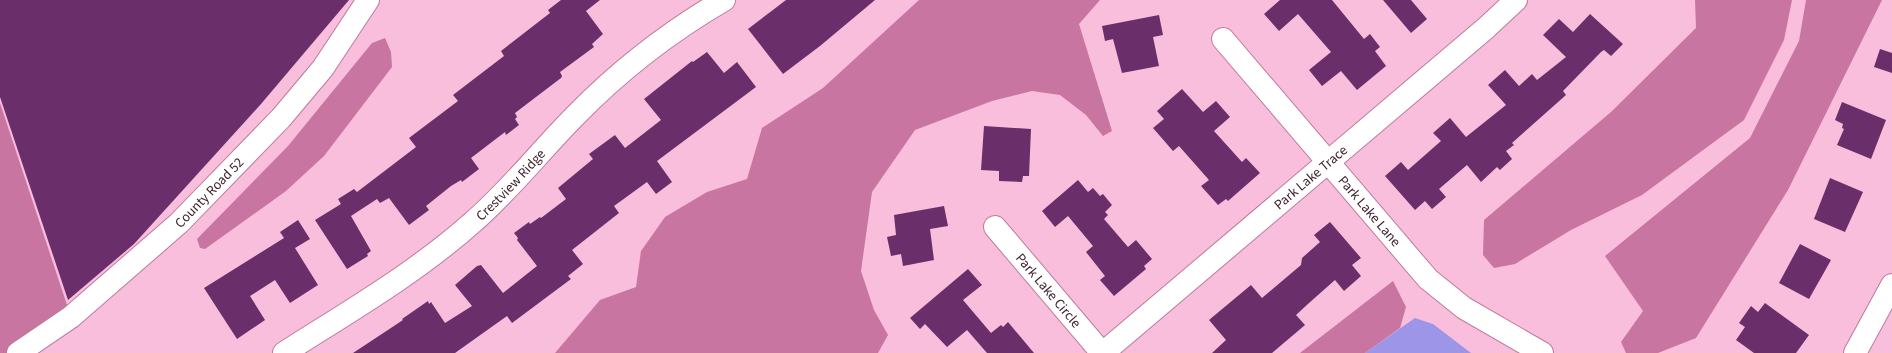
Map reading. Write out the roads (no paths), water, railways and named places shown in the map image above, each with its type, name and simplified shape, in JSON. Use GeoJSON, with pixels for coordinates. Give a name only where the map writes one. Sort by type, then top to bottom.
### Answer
{"type":"FeatureCollection","features":[{"type":"Feature","properties":{"kind":"street","name":"County Road 52"},"geometry":{"type":"LineString","coordinates":[[18,353],[71,317],[179,223],[276,123],[323,68],[368,0]]}},
{"type":"Feature","properties":{"kind":"street","name":"Crestview Ridge"},"geometry":{"type":"LineString","coordinates":[[284,353],[407,274],[473,223],[502,195],[575,116],[628,65],[689,20],[724,0]]}},
{"type":"Feature","properties":{"kind":"street","name":"Park Lake Trace"},"geometry":{"type":"LineString","coordinates":[[1102,353],[1328,163],[1486,28],[1516,0]]}},
{"type":"Feature","properties":{"kind":"street","name":"Park Lake Lane"},"geometry":{"type":"LineString","coordinates":[[1223,39],[1411,261],[1447,296],[1481,319],[1542,353]]}},
{"type":"Feature","properties":{"kind":"street","name":"Park Lake Circle"},"geometry":{"type":"LineString","coordinates":[[995,227],[1102,353]]}},
{"type":"Feature","properties":{"kind":"street"},"geometry":{"type":"LineString","coordinates":[[1855,353],[1892,285]]}}]}
